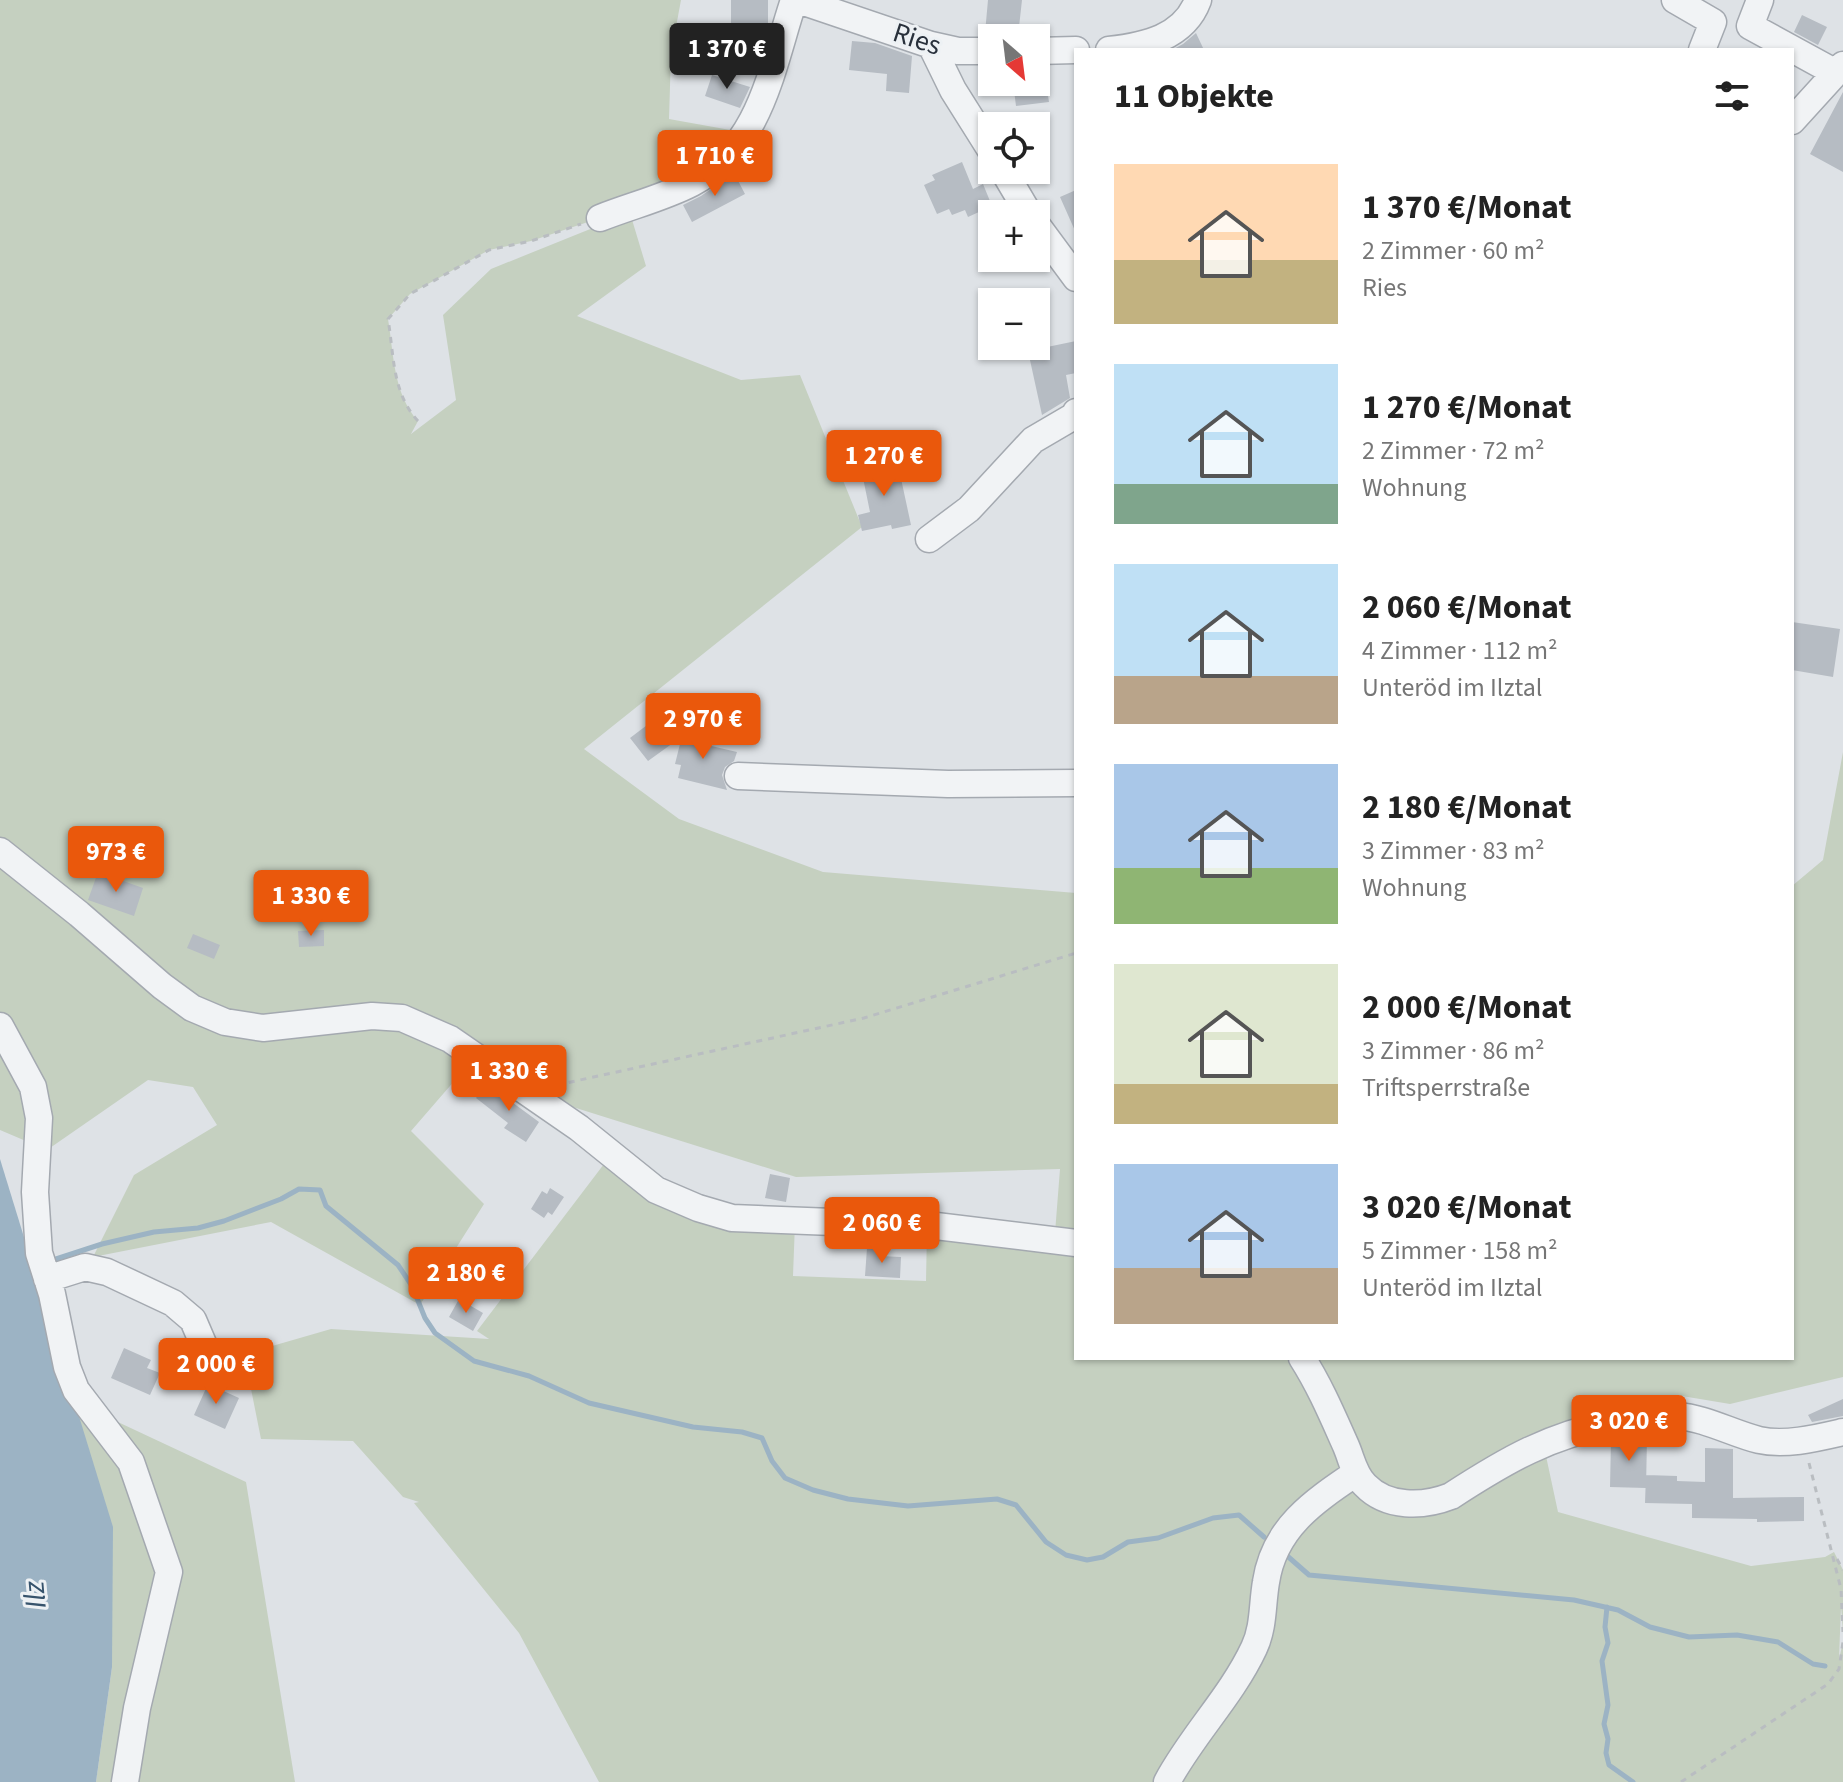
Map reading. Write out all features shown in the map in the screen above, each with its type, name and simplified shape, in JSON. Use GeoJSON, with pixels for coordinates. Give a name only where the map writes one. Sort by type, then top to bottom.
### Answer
{"type":"FeatureCollection","features":[{"type":"Feature","properties":{"kind":"street","name":"Ries"},"geometry":{"type":"LineString","coordinates":[[600,218],[662,197],[693,182],[721,163],[747,133],[766,91],[796,0],[931,45],[958,51],[978,51]]}},
{"type":"Feature","properties":{"kind":"street"},"geometry":{"type":"LineString","coordinates":[[1126,48],[1144,46],[1168,35],[1194,13],[1198,0]]}},
{"type":"Feature","properties":{"kind":"street"},"geometry":{"type":"LineString","coordinates":[[1675,0],[1713,22],[1703,48]]}},
{"type":"Feature","properties":{"kind":"street"},"geometry":{"type":"LineString","coordinates":[[1760,0],[1750,26],[1840,69],[1820,105],[1794,120]]}},
{"type":"Feature","properties":{"kind":"street"},"geometry":{"type":"LineString","coordinates":[[931,45],[953,90],[978,130]]}},
{"type":"Feature","properties":{"kind":"street"},"geometry":{"type":"LineString","coordinates":[[1050,51],[1074,50]]}},
{"type":"Feature","properties":{"kind":"street"},"geometry":{"type":"LineString","coordinates":[[1050,243],[1074,275]]}},
{"type":"Feature","properties":{"kind":"street"},"geometry":{"type":"LineString","coordinates":[[929,539],[969,509],[1033,440],[1074,416]]}},
{"type":"Feature","properties":{"kind":"street"},"geometry":{"type":"LineString","coordinates":[[738,776],[948,784],[1074,783]]}},
{"type":"Feature","properties":{"kind":"street"},"geometry":{"type":"LineString","coordinates":[[0,851],[192,1008],[225,1022],[263,1028],[372,1016],[402,1018],[450,1039],[579,1128],[656,1190],[698,1208],[732,1218],[936,1226],[1074,1243]]}},
{"type":"Feature","properties":{"kind":"street"},"geometry":{"type":"LineString","coordinates":[[0,1026],[33,1087],[39,1118],[35,1192],[39,1253],[67,1367],[76,1390],[131,1462],[169,1572],[137,1708],[125,1782]]}},
{"type":"Feature","properties":{"kind":"street"},"geometry":{"type":"LineString","coordinates":[[47,1279],[85,1267],[107,1272],[173,1303],[193,1320],[214,1369]]}},
{"type":"Feature","properties":{"kind":"street"},"geometry":{"type":"LineString","coordinates":[[1303,1360],[1347,1448],[1356,1473],[1378,1495],[1414,1505],[1451,1496],[1543,1442],[1591,1427],[1648,1416],[1703,1420],[1761,1440],[1802,1440],[1843,1432]]}},
{"type":"Feature","properties":{"kind":"street"},"geometry":{"type":"LineString","coordinates":[[1167,1782],[1254,1648],[1261,1628],[1265,1586],[1276,1547],[1301,1514],[1356,1473]]}},
{"type":"Feature","properties":{"kind":"path"},"geometry":{"type":"LineString","coordinates":[[418,421],[406,408],[397,383],[388,319],[410,294],[489,250],[531,241],[600,218]]}},
{"type":"Feature","properties":{"kind":"path"},"geometry":{"type":"LineString","coordinates":[[525,1092],[864,1018],[1074,954]]}},
{"type":"Feature","properties":{"kind":"path"},"geometry":{"type":"LineString","coordinates":[[1802,1440],[1834,1552],[1841,1589],[1843,1632]]}},
{"type":"Feature","properties":{"kind":"path"},"geometry":{"type":"LineString","coordinates":[[1834,1552],[1843,1570]]}},
{"type":"Feature","properties":{"kind":"path"},"geometry":{"type":"LineString","coordinates":[[1681,1782],[1828,1684],[1839,1669],[1843,1642]]}},
{"type":"Feature","properties":{"kind":"green space"},"geometry":{"type":"Polygon","coordinates":[[[0,0],[681,0],[671,54],[669,119],[747,133],[721,163],[600,218],[531,241],[489,250],[410,294],[388,319],[399,386],[418,421],[411,434],[456,400],[443,315],[491,269],[630,213],[646,266],[577,316],[741,380],[800,375],[862,527],[584,749],[679,819],[823,872],[1074,893],[1074,1237],[1055,1233],[1060,1169],[796,1177],[525,1092],[469,1064],[411,1131],[484,1204],[420,1305],[271,1222],[93,1257],[134,1175],[217,1125],[193,1087],[148,1080],[47,1150],[0,1130],[0,0]]]}},
{"type":"Feature","properties":{"kind":"green space"},"geometry":{"type":"Polygon","coordinates":[[[1843,752],[1843,1377],[1730,1404],[1676,1395],[1543,1442],[1558,1512],[1751,1566],[1825,1557],[1834,1552],[1843,1570],[1843,1632],[1841,1606],[1839,1659],[1843,1642],[1843,1782],[599,1782],[519,1633],[414,1503],[419,1502],[403,1497],[353,1441],[261,1439],[244,1354],[331,1329],[489,1339],[477,1331],[604,1164],[656,1190],[795,1223],[793,1276],[926,1281],[927,1230],[1074,1243],[1074,1360],[1794,1360],[1794,884],[1823,860],[1843,752]]]}},
{"type":"Feature","properties":{"kind":"green space"},"geometry":{"type":"Polygon","coordinates":[[[73,1401],[246,1482],[295,1782],[96,1782],[112,1667],[73,1401]]]}},
{"type":"Feature","properties":{"kind":"water","name":"Ilz"},"geometry":{"type":"Polygon","coordinates":[[[0,1159],[113,1527],[112,1667],[96,1782],[0,1782],[0,1159]]]}},
{"type":"Feature","properties":{"kind":"building"},"geometry":{"type":"Polygon","coordinates":[[[731,0],[768,0],[768,31],[763,46],[731,46],[731,0]]]}},
{"type":"Feature","properties":{"kind":"building"},"geometry":{"type":"Polygon","coordinates":[[[988,0],[1022,0],[1019,24],[986,24],[988,0]]]}},
{"type":"Feature","properties":{"kind":"building"},"geometry":{"type":"Polygon","coordinates":[[[1802,15],[1827,27],[1818,45],[1794,32],[1802,15]]]}},
{"type":"Feature","properties":{"kind":"building"},"geometry":{"type":"Polygon","coordinates":[[[1196,33],[1203,48],[1176,48],[1196,33]]]}},
{"type":"Feature","properties":{"kind":"building"},"geometry":{"type":"Polygon","coordinates":[[[852,41],[875,43],[912,56],[909,93],[886,91],[887,74],[849,70],[852,41]]]}},
{"type":"Feature","properties":{"kind":"building"},"geometry":{"type":"Polygon","coordinates":[[[712,75],[750,87],[740,108],[705,96],[712,75]]]}},
{"type":"Feature","properties":{"kind":"building"},"geometry":{"type":"Polygon","coordinates":[[[1843,92],[1843,172],[1810,154],[1843,92]]]}},
{"type":"Feature","properties":{"kind":"building"},"geometry":{"type":"Polygon","coordinates":[[[1015,96],[1048,96],[1049,102],[1016,106],[1015,96]]]}},
{"type":"Feature","properties":{"kind":"building"},"geometry":{"type":"Polygon","coordinates":[[[962,162],[973,189],[983,184],[990,200],[978,200],[978,212],[968,217],[965,210],[952,215],[949,209],[937,214],[924,185],[935,180],[932,175],[962,162]]]}},
{"type":"Feature","properties":{"kind":"building"},"geometry":{"type":"Polygon","coordinates":[[[734,173],[745,194],[692,222],[683,205],[734,173]]]}},
{"type":"Feature","properties":{"kind":"building"},"geometry":{"type":"Polygon","coordinates":[[[1074,191],[1074,228],[1060,197],[1074,191]]]}},
{"type":"Feature","properties":{"kind":"building"},"geometry":{"type":"Polygon","coordinates":[[[1074,341],[1074,373],[1066,375],[1070,398],[1042,415],[1030,360],[1050,360],[1050,346],[1074,341]]]}},
{"type":"Feature","properties":{"kind":"building"},"geometry":{"type":"Polygon","coordinates":[[[897,460],[911,525],[892,529],[891,525],[862,531],[858,515],[870,512],[861,468],[897,460]]]}},
{"type":"Feature","properties":{"kind":"building"},"geometry":{"type":"Polygon","coordinates":[[[1794,622],[1840,629],[1833,677],[1794,670],[1794,622]]]}},
{"type":"Feature","properties":{"kind":"building"},"geometry":{"type":"Polygon","coordinates":[[[655,719],[673,743],[648,761],[630,738],[655,719]]]}},
{"type":"Feature","properties":{"kind":"building"},"geometry":{"type":"Polygon","coordinates":[[[683,732],[709,738],[707,745],[737,752],[734,761],[725,767],[722,775],[727,790],[678,778],[681,765],[675,764],[683,732]]]}},
{"type":"Feature","properties":{"kind":"building"},"geometry":{"type":"Polygon","coordinates":[[[98,872],[143,888],[134,916],[88,900],[98,872]]]}},
{"type":"Feature","properties":{"kind":"building"},"geometry":{"type":"Polygon","coordinates":[[[324,930],[324,946],[299,947],[298,931],[324,930]]]}},
{"type":"Feature","properties":{"kind":"building"},"geometry":{"type":"Polygon","coordinates":[[[193,934],[220,945],[214,959],[187,948],[193,934]]]}},
{"type":"Feature","properties":{"kind":"building"},"geometry":{"type":"Polygon","coordinates":[[[487,1084],[539,1122],[526,1142],[504,1128],[508,1123],[476,1098],[487,1084]]]}},
{"type":"Feature","properties":{"kind":"building"},"geometry":{"type":"Polygon","coordinates":[[[770,1174],[790,1178],[786,1202],[765,1198],[770,1174]]]}},
{"type":"Feature","properties":{"kind":"building"},"geometry":{"type":"Polygon","coordinates":[[[550,1188],[564,1197],[552,1215],[548,1212],[544,1218],[531,1209],[542,1191],[547,1194],[550,1188]]]}},
{"type":"Feature","properties":{"kind":"building"},"geometry":{"type":"Polygon","coordinates":[[[867,1248],[881,1249],[880,1256],[901,1257],[900,1278],[865,1276],[867,1248]]]}},
{"type":"Feature","properties":{"kind":"building"},"geometry":{"type":"Polygon","coordinates":[[[472,1256],[489,1267],[479,1281],[463,1270],[472,1256]]]}},
{"type":"Feature","properties":{"kind":"building"},"geometry":{"type":"Polygon","coordinates":[[[459,1299],[483,1313],[473,1331],[449,1317],[459,1299]]]}},
{"type":"Feature","properties":{"kind":"building"},"geometry":{"type":"Polygon","coordinates":[[[124,1348],[151,1360],[147,1368],[160,1373],[150,1395],[111,1378],[124,1348]]]}},
{"type":"Feature","properties":{"kind":"building"},"geometry":{"type":"Polygon","coordinates":[[[208,1384],[239,1398],[225,1429],[194,1415],[208,1384]]]}},
{"type":"Feature","properties":{"kind":"building"},"geometry":{"type":"Polygon","coordinates":[[[1843,1399],[1843,1416],[1812,1422],[1808,1415],[1843,1399]]]}},
{"type":"Feature","properties":{"kind":"building"},"geometry":{"type":"Polygon","coordinates":[[[1647,1438],[1646,1488],[1610,1487],[1611,1440],[1647,1438]]]}},
{"type":"Feature","properties":{"kind":"building"},"geometry":{"type":"Polygon","coordinates":[[[1705,1448],[1733,1449],[1733,1498],[1804,1497],[1804,1521],[1692,1518],[1692,1504],[1645,1503],[1646,1475],[1677,1476],[1677,1481],[1705,1482],[1705,1448]]]}},
{"type":"Feature","properties":{"kind":"waterway"},"geometry":{"type":"LineString","coordinates":[[56,1259],[154,1232],[198,1228],[224,1221],[299,1189],[320,1190],[326,1206],[398,1265],[435,1333],[474,1361],[529,1376],[589,1403],[693,1427],[742,1432],[762,1438],[772,1461],[785,1478],[813,1490],[848,1499],[908,1506],[997,1499],[1016,1505],[1046,1542],[1066,1555],[1087,1560],[1103,1557],[1128,1542],[1158,1538],[1213,1518],[1239,1515],[1264,1537]]}},
{"type":"Feature","properties":{"kind":"waterway"},"geometry":{"type":"LineString","coordinates":[[1285,1554],[1309,1575],[1574,1600],[1618,1610],[1650,1627],[1689,1637],[1737,1635],[1778,1642],[1813,1664],[1825,1666]]}},
{"type":"Feature","properties":{"kind":"waterway"},"geometry":{"type":"LineString","coordinates":[[1607,1607],[1605,1627],[1608,1643],[1602,1661],[1608,1705],[1604,1724],[1608,1739],[1606,1753],[1609,1765],[1633,1782]]}}]}
